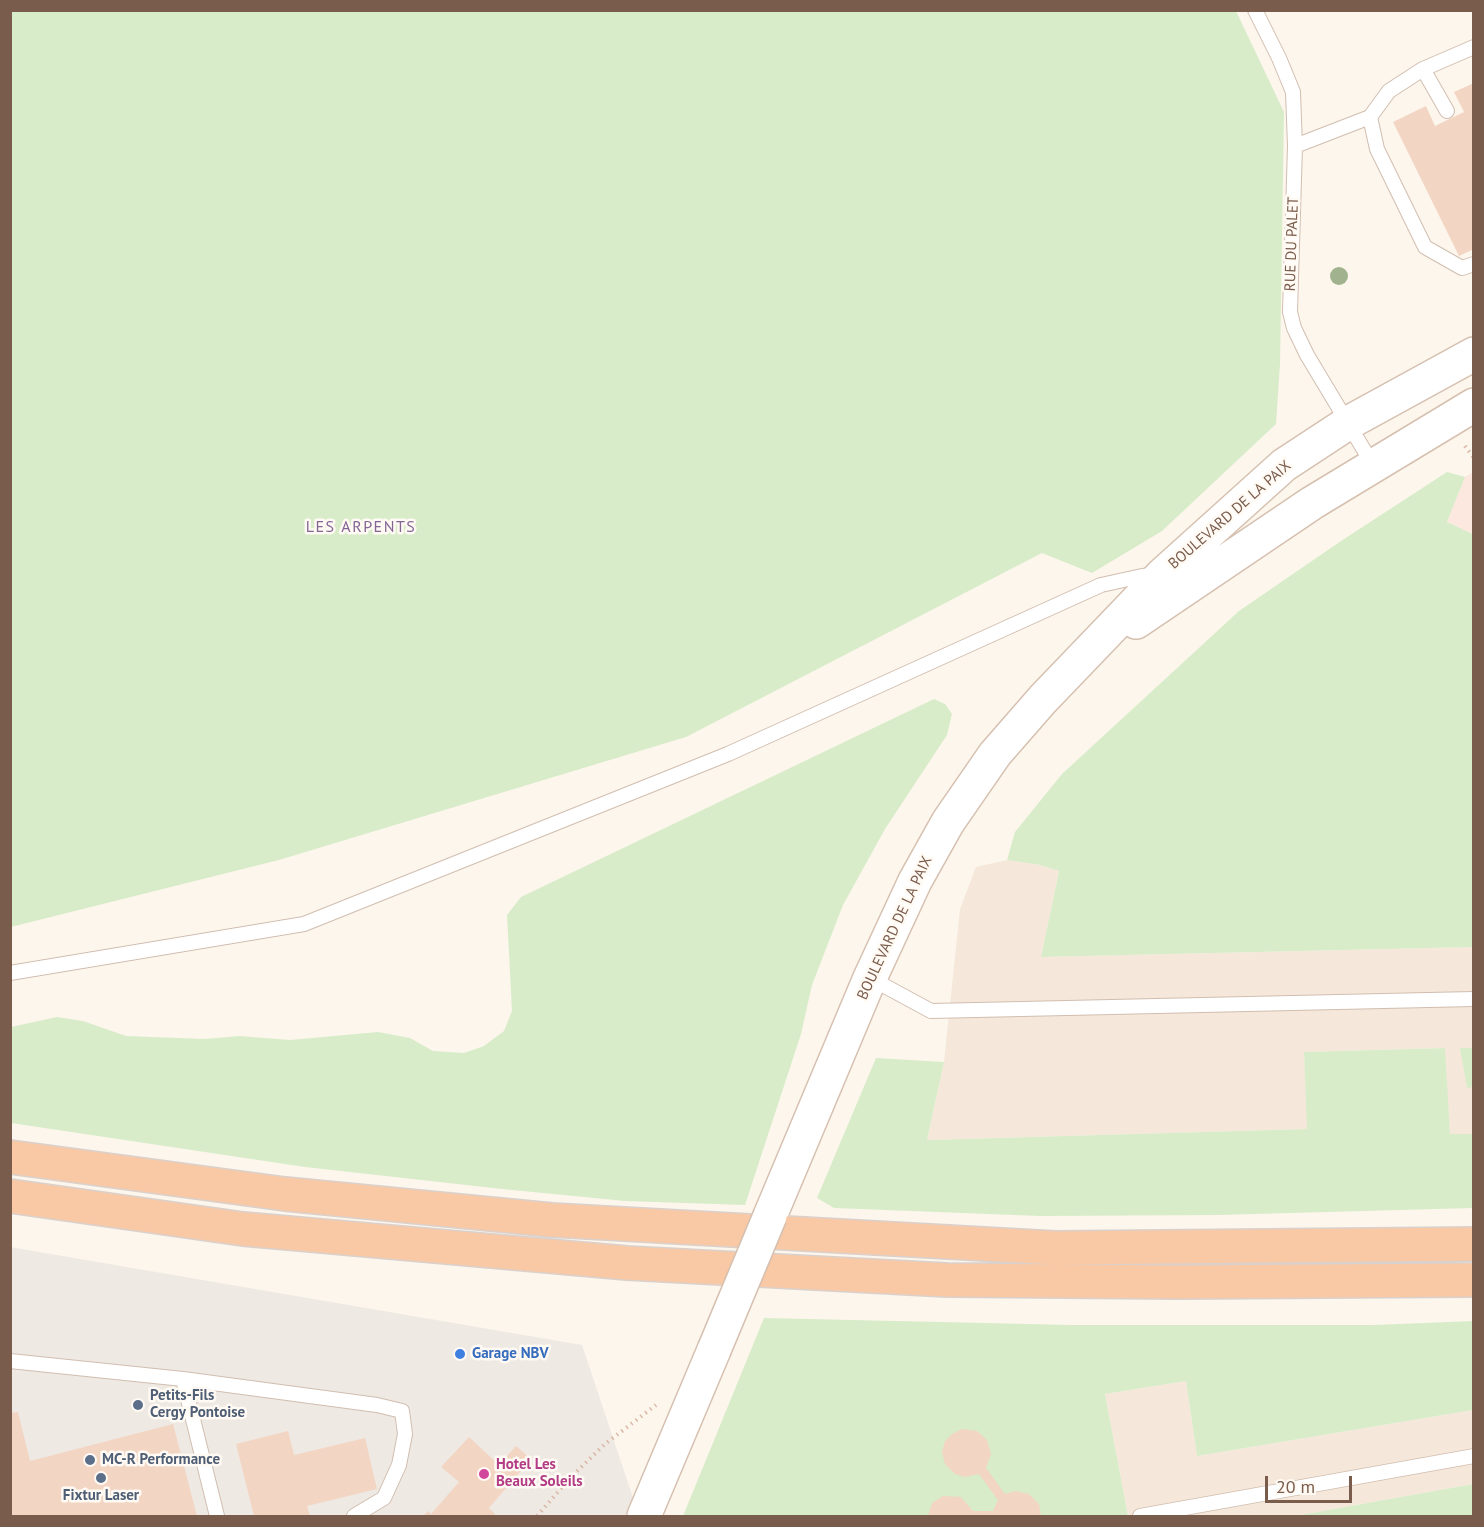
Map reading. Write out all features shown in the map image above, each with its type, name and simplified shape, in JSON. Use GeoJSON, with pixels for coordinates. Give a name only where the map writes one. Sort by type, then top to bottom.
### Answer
{"type":"FeatureCollection","features":[{"type":"Feature","properties":{"kind":"highway"},"geometry":{"type":"LineString","coordinates":[[10,1157],[285,1194],[552,1220],[1056,1248],[1473,1244]]}},
{"type":"Feature","properties":{"kind":"highway"},"geometry":{"type":"LineString","coordinates":[[10,1196],[243,1229],[627,1263],[946,1280],[1178,1282],[1473,1280]]}},
{"type":"Feature","properties":{"kind":"main road","name":"BOULEVARD DE LA PAIX"},"geometry":{"type":"LineString","coordinates":[[644,1516],[870,978],[915,881],[953,813],[975,780],[1006,740],[1163,574],[1284,465],[1348,423],[1473,354]]}},
{"type":"Feature","properties":{"kind":"main road","name":"BOULEVARD DE LA PAIX"},"geometry":{"type":"LineString","coordinates":[[1072,670],[1139,620],[1208,573],[1373,465],[1473,405]]}},
{"type":"Feature","properties":{"kind":"lane","name":"RUE DU PALET"},"geometry":{"type":"LineString","coordinates":[[1255,10],[1293,92],[1295,146],[1290,312],[1294,328],[1307,355],[1373,465]]}},
{"type":"Feature","properties":{"kind":"lane"},"geometry":{"type":"LineString","coordinates":[[1295,146],[1370,117],[1389,91],[1424,69],[1473,47]]}},
{"type":"Feature","properties":{"kind":"lane"},"geometry":{"type":"LineString","coordinates":[[1424,69],[1447,111]]}},
{"type":"Feature","properties":{"kind":"lane"},"geometry":{"type":"LineString","coordinates":[[1370,117],[1377,149],[1425,247],[1462,268],[1473,264]]}},
{"type":"Feature","properties":{"kind":"lane"},"geometry":{"type":"LineString","coordinates":[[10,973],[304,924],[728,754],[1101,585],[1142,576],[1208,573]]}},
{"type":"Feature","properties":{"kind":"lane"},"geometry":{"type":"LineString","coordinates":[[870,978],[931,1011],[1473,999]]}},
{"type":"Feature","properties":{"kind":"lane"},"geometry":{"type":"LineString","coordinates":[[10,1361],[183,1378],[377,1405],[402,1411],[405,1434],[399,1466],[384,1498],[354,1516]]}},
{"type":"Feature","properties":{"kind":"lane"},"geometry":{"type":"LineString","coordinates":[[183,1378],[217,1516]]}},
{"type":"Feature","properties":{"kind":"lane"},"geometry":{"type":"LineString","coordinates":[[1140,1516],[1473,1456]]}},
{"type":"Feature","properties":{"kind":"path"},"geometry":{"type":"LineString","coordinates":[[537,1516],[571,1477],[605,1444],[661,1401],[656,1411]]}},
{"type":"Feature","properties":{"kind":"shaded area"},"geometry":{"type":"Polygon","coordinates":[[[1473,472],[1473,534],[1447,522],[1465,477],[1473,472]]]}},
{"type":"Feature","properties":{"kind":"shaded area"},"geometry":{"type":"Polygon","coordinates":[[[1007,860],[1040,865],[1059,871],[1041,957],[1473,947],[1473,1048],[1461,1049],[1467,1087],[1473,1087],[1473,1134],[1450,1134],[1444,1048],[1304,1052],[1308,1129],[927,1140],[944,1062],[960,909],[976,867],[1007,860]]]}},
{"type":"Feature","properties":{"kind":"shaded area"},"geometry":{"type":"Polygon","coordinates":[[[10,1247],[582,1345],[639,1516],[11,1516],[10,1247]]]}},
{"type":"Feature","properties":{"kind":"shaded area"},"geometry":{"type":"Polygon","coordinates":[[[1186,1381],[1197,1456],[1473,1410],[1473,1484],[1295,1516],[1128,1516],[1105,1394],[1186,1381]]]}},
{"type":"Feature","properties":{"kind":"green space"},"geometry":{"type":"Polygon","coordinates":[[[10,11],[1236,11],[1284,112],[1280,364],[1276,424],[1162,531],[1092,573],[1042,553],[686,737],[279,860],[11,927],[10,11]]]}},
{"type":"Feature","properties":{"kind":"green space"},"geometry":{"type":"Polygon","coordinates":[[[1447,472],[1465,477],[1447,522],[1473,534],[1473,947],[1041,957],[1059,871],[1040,865],[1007,860],[1015,832],[1062,774],[1239,611],[1447,472]]]}},
{"type":"Feature","properties":{"kind":"green space"},"geometry":{"type":"Polygon","coordinates":[[[934,699],[945,704],[952,714],[947,735],[885,829],[843,905],[812,985],[801,1034],[745,1205],[625,1201],[305,1167],[11,1123],[11,1027],[57,1017],[83,1021],[126,1036],[205,1039],[239,1036],[290,1040],[378,1032],[410,1038],[433,1051],[464,1053],[484,1046],[504,1031],[512,1011],[507,915],[521,897],[934,699]]]}},
{"type":"Feature","properties":{"kind":"green space"},"geometry":{"type":"Polygon","coordinates":[[[1445,1048],[1450,1134],[1473,1134],[1473,1208],[1218,1215],[1040,1216],[834,1208],[817,1198],[876,1058],[944,1062],[927,1140],[1307,1129],[1304,1052],[1445,1048]]]}},
{"type":"Feature","properties":{"kind":"green space"},"geometry":{"type":"Polygon","coordinates":[[[1460,1048],[1473,1048],[1473,1087],[1467,1088],[1460,1048]]]}},
{"type":"Feature","properties":{"kind":"green space"},"geometry":{"type":"Polygon","coordinates":[[[764,1318],[1072,1325],[1374,1325],[1473,1321],[1473,1410],[1197,1456],[1186,1381],[1105,1394],[1128,1516],[683,1516],[764,1318]]]}},
{"type":"Feature","properties":{"kind":"green space"},"geometry":{"type":"Polygon","coordinates":[[[1473,1484],[1473,1516],[1295,1516],[1473,1484]]]}},
{"type":"Feature","properties":{"kind":"building"},"geometry":{"type":"Polygon","coordinates":[[[1474,83],[1474,249],[1459,256],[1393,122],[1426,106],[1435,126],[1464,112],[1454,92],[1474,83]]]}},
{"type":"Feature","properties":{"kind":"building"},"geometry":{"type":"Polygon","coordinates":[[[18,1412],[30,1461],[173,1424],[197,1516],[10,1516],[10,1413],[18,1412]]]}},
{"type":"Feature","properties":{"kind":"building"},"geometry":{"type":"Polygon","coordinates":[[[962,1429],[977,1431],[987,1440],[991,1454],[986,1468],[1005,1494],[1015,1491],[1029,1494],[1039,1504],[1041,1516],[928,1516],[932,1503],[943,1496],[961,1497],[973,1511],[993,1511],[998,1500],[979,1474],[965,1477],[955,1474],[945,1464],[942,1452],[945,1441],[962,1429]]]}},
{"type":"Feature","properties":{"kind":"building"},"geometry":{"type":"Polygon","coordinates":[[[288,1431],[294,1455],[365,1438],[377,1489],[307,1506],[310,1516],[254,1516],[236,1444],[288,1431]]]}},
{"type":"Feature","properties":{"kind":"building","name":"Hotel Les Beaux Soleils"},"geometry":{"type":"Polygon","coordinates":[[[469,1437],[499,1465],[516,1446],[531,1459],[489,1508],[495,1514],[493,1516],[423,1516],[428,1511],[431,1514],[459,1482],[441,1467],[469,1437]]]}},
{"type":"Feature","properties":{"kind":"place","name":"Garage NBV"},"geometry":{"type":"Point","coordinates":[460,1354]}},
{"type":"Feature","properties":{"kind":"place","name":"Petits-Fils Cergy Pontoise"},"geometry":{"type":"Point","coordinates":[138,1405]}},
{"type":"Feature","properties":{"kind":"place","name":"MC-R Performance"},"geometry":{"type":"Point","coordinates":[90,1460]}},
{"type":"Feature","properties":{"kind":"place","name":"Hotel Les Beaux Soleils"},"geometry":{"type":"Point","coordinates":[484,1474]}},
{"type":"Feature","properties":{"kind":"place","name":"Fixtur Laser"},"geometry":{"type":"Point","coordinates":[101,1478]}},
{"type":"Feature","properties":{"kind":"district","name":"LES ARPENTS"},"geometry":{"type":"Point","coordinates":[361,527]}}]}
